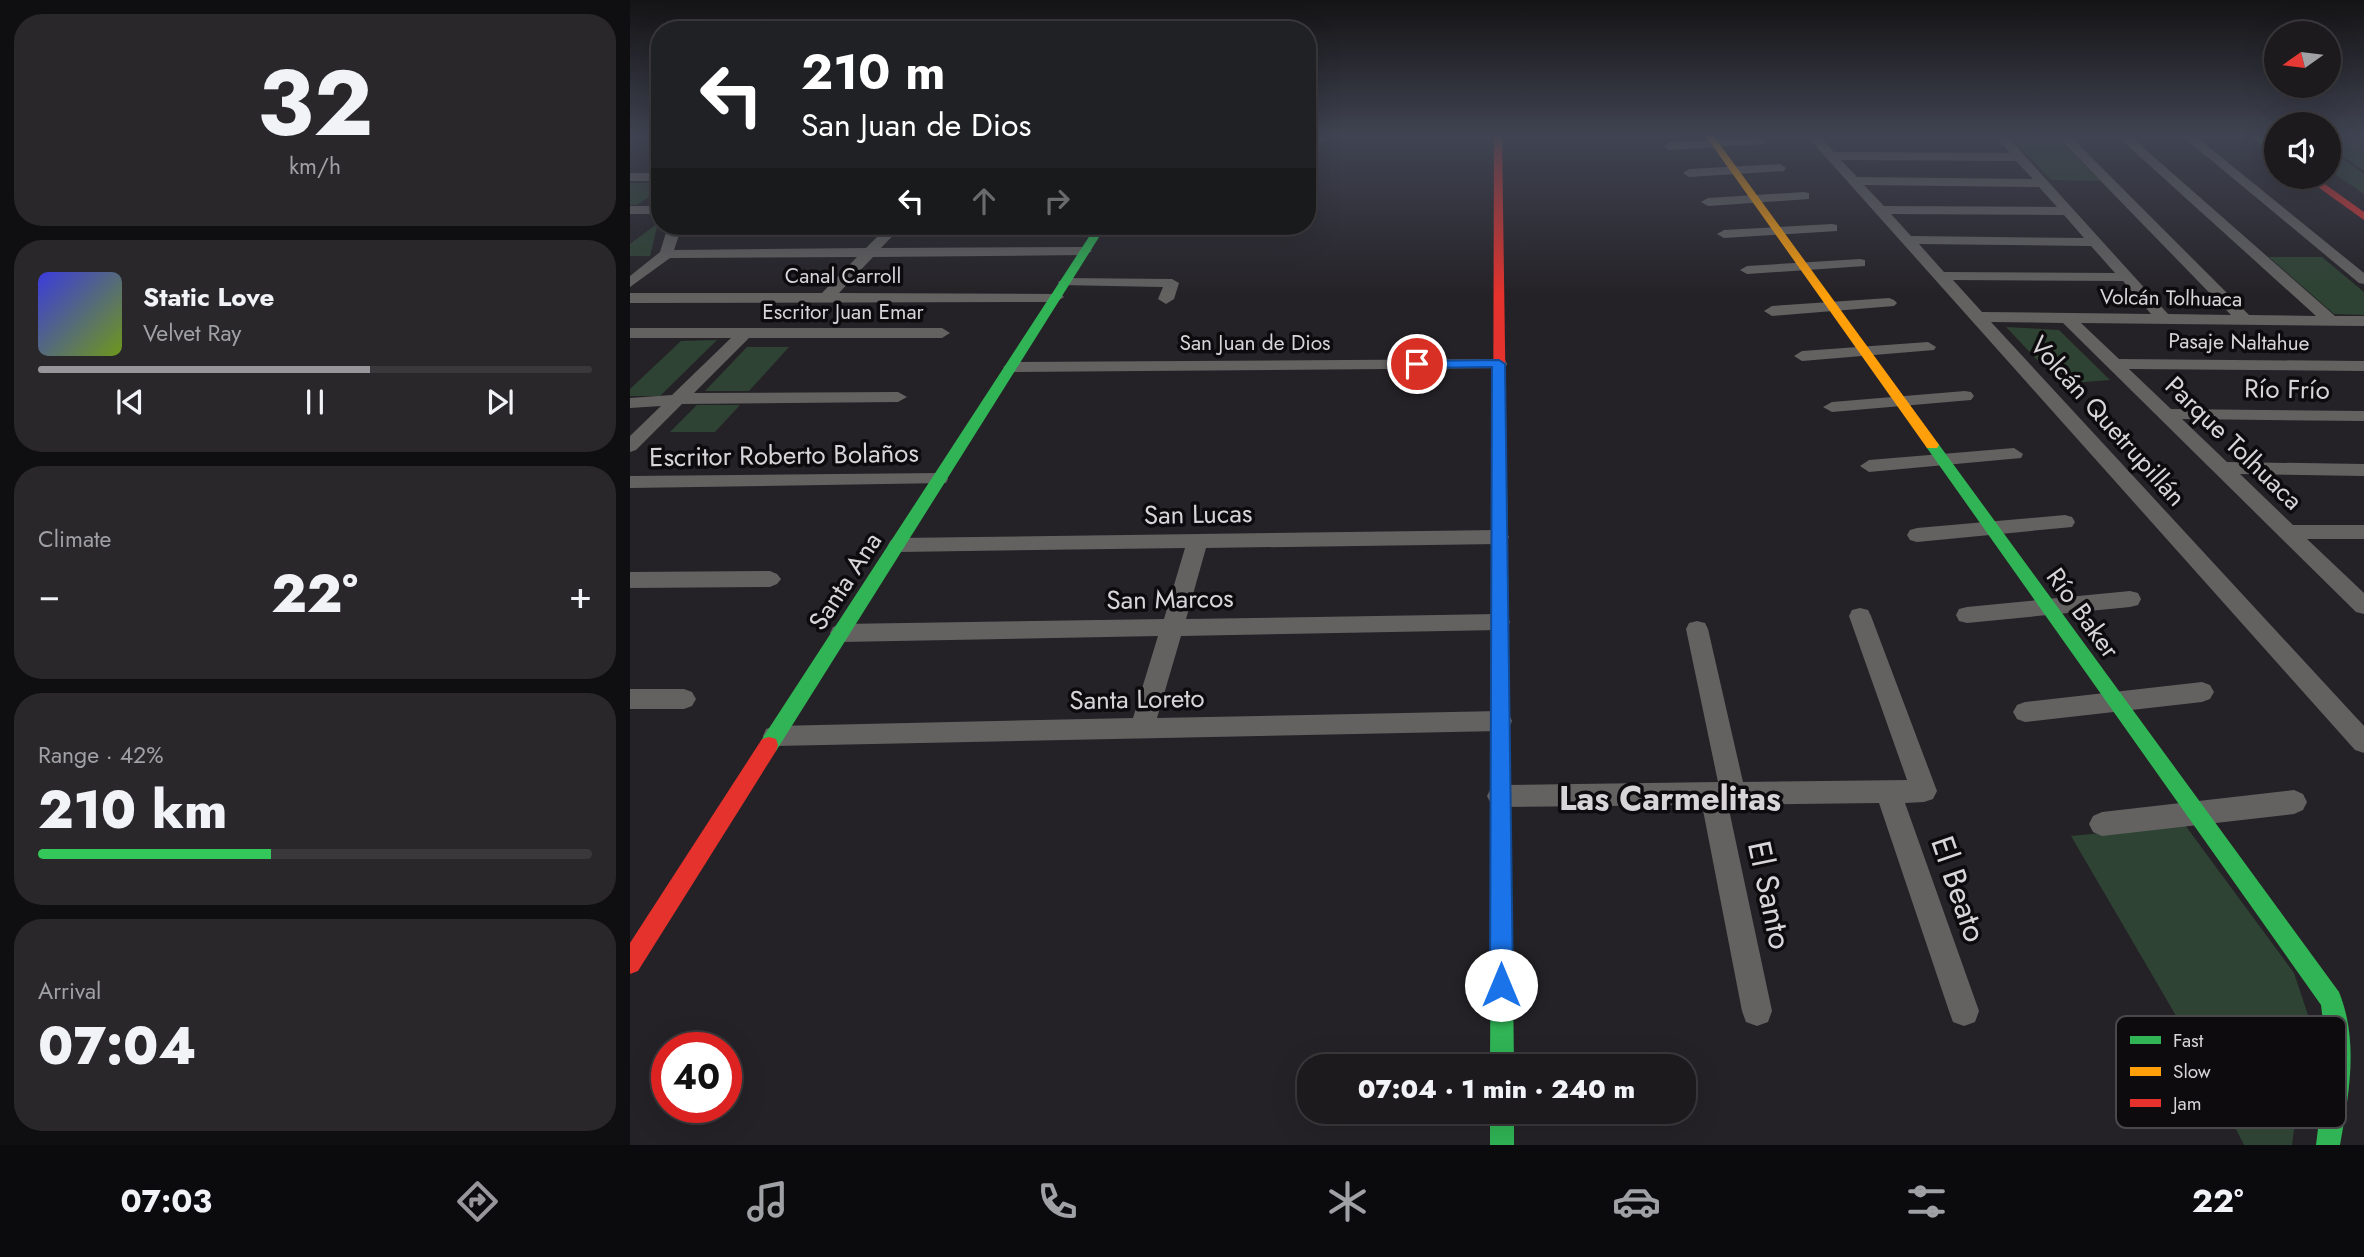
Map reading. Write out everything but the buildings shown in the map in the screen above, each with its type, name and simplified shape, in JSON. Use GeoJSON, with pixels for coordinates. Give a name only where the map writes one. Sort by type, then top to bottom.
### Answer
{"type":"FeatureCollection","features":[{"type":"Feature","properties":{"kind":"street"},"geometry":{"type":"LineString","coordinates":[[1498,188],[1502,1054]]}},
{"type":"Feature","properties":{"kind":"street","name":"Río Baker"},"geometry":{"type":"LineString","coordinates":[[1747,188],[2323,988],[2337,1016]]}},
{"type":"Feature","properties":{"kind":"street","name":"Volcán Quetrupillán"},"geometry":{"type":"LineString","coordinates":[[1861,188],[2364,743]]}},
{"type":"Feature","properties":{"kind":"street"},"geometry":{"type":"LineString","coordinates":[[2048,188],[2164,319]]}},
{"type":"Feature","properties":{"kind":"street"},"geometry":{"type":"LineString","coordinates":[[2115,188],[2245,320]]}},
{"type":"Feature","properties":{"kind":"street"},"geometry":{"type":"LineString","coordinates":[[2182,188],[2331,321]]}},
{"type":"Feature","properties":{"kind":"street"},"geometry":{"type":"LineString","coordinates":[[2252,188],[2364,280]]}},
{"type":"Feature","properties":{"kind":"street"},"geometry":{"type":"LineString","coordinates":[[2345,188],[2364,202]]}},
{"type":"Feature","properties":{"kind":"street"},"geometry":{"type":"LineString","coordinates":[[2326,189],[2364,217]]}},
{"type":"Feature","properties":{"kind":"street"},"geometry":{"type":"LineString","coordinates":[[1708,202],[1804,196]]}},
{"type":"Feature","properties":{"kind":"street"},"geometry":{"type":"LineString","coordinates":[[1880,209],[2068,211]]}},
{"type":"Feature","properties":{"kind":"street"},"geometry":{"type":"LineString","coordinates":[[630,210],[651,210]]}},
{"type":"Feature","properties":{"kind":"street"},"geometry":{"type":"LineString","coordinates":[[1724,234],[1832,228]]}},
{"type":"Feature","properties":{"kind":"street"},"geometry":{"type":"LineString","coordinates":[[630,283],[666,254],[672,235]]}},
{"type":"Feature","properties":{"kind":"street"},"geometry":{"type":"LineString","coordinates":[[827,297],[886,235]]}},
{"type":"Feature","properties":{"kind":"street","name":"Santa Ana"},"geometry":{"type":"LineString","coordinates":[[630,963],[1095,235]]}},
{"type":"Feature","properties":{"kind":"street"},"geometry":{"type":"LineString","coordinates":[[1908,240],[2096,242]]}},
{"type":"Feature","properties":{"kind":"street"},"geometry":{"type":"LineString","coordinates":[[666,254],[1085,251]]}},
{"type":"Feature","properties":{"kind":"street"},"geometry":{"type":"LineString","coordinates":[[1747,270],[1860,263]]}},
{"type":"Feature","properties":{"kind":"street"},"geometry":{"type":"LineString","coordinates":[[1940,276],[2126,277]]}},
{"type":"Feature","properties":{"kind":"street"},"geometry":{"type":"LineString","coordinates":[[1065,282],[1172,283],[1166,299]]}},
{"type":"Feature","properties":{"kind":"street","name":"Canal Carroll"},"geometry":{"type":"LineString","coordinates":[[630,298],[1056,297]]}},
{"type":"Feature","properties":{"kind":"street"},"geometry":{"type":"LineString","coordinates":[[1772,311],[1889,303]]}},
{"type":"Feature","properties":{"kind":"street","name":"Volcán Tolhuaca"},"geometry":{"type":"LineString","coordinates":[[1977,317],[2364,321]]}},
{"type":"Feature","properties":{"kind":"street","name":"Parque Tolhuaca"},"geometry":{"type":"LineString","coordinates":[[2067,318],[2363,603]]}},
{"type":"Feature","properties":{"kind":"street","name":"Escritor Juan Emar"},"geometry":{"type":"LineString","coordinates":[[630,334],[942,332]]}},
{"type":"Feature","properties":{"kind":"street"},"geometry":{"type":"LineString","coordinates":[[630,446],[745,333]]}},
{"type":"Feature","properties":{"kind":"street"},"geometry":{"type":"LineString","coordinates":[[1802,356],[1928,347]]}},
{"type":"Feature","properties":{"kind":"street","name":"Pasaje Naltahue"},"geometry":{"type":"LineString","coordinates":[[2114,363],[2364,366]]}},
{"type":"Feature","properties":{"kind":"street","name":"San Juan de Dios"},"geometry":{"type":"LineString","coordinates":[[1011,367],[1499,364]]}},
{"type":"Feature","properties":{"kind":"street"},"geometry":{"type":"LineString","coordinates":[[1832,407],[1965,396]]}},
{"type":"Feature","properties":{"kind":"street"},"geometry":{"type":"LineString","coordinates":[[630,403],[898,397]]}},
{"type":"Feature","properties":{"kind":"street","name":"Río Frío"},"geometry":{"type":"LineString","coordinates":[[2166,414],[2364,416]]}},
{"type":"Feature","properties":{"kind":"street"},"geometry":{"type":"LineString","coordinates":[[1869,466],[2014,454]]}},
{"type":"Feature","properties":{"kind":"street"},"geometry":{"type":"LineString","coordinates":[[2222,468],[2364,470]]}},
{"type":"Feature","properties":{"kind":"street","name":"Escritor Roberto Bolaños"},"geometry":{"type":"LineString","coordinates":[[630,482],[940,479]]}},
{"type":"Feature","properties":{"kind":"street"},"geometry":{"type":"LineString","coordinates":[[1917,535],[2066,522]]}},
{"type":"Feature","properties":{"kind":"street"},"geometry":{"type":"LineString","coordinates":[[2288,532],[2364,532]]}},
{"type":"Feature","properties":{"kind":"street","name":"San Lucas"},"geometry":{"type":"LineString","coordinates":[[898,545],[1499,537]]}},
{"type":"Feature","properties":{"kind":"street"},"geometry":{"type":"LineString","coordinates":[[1142,729],[1198,540]]}},
{"type":"Feature","properties":{"kind":"street"},"geometry":{"type":"LineString","coordinates":[[630,580],[771,579]]}},
{"type":"Feature","properties":{"kind":"street"},"geometry":{"type":"LineString","coordinates":[[1967,615],[2130,599]]}},
{"type":"Feature","properties":{"kind":"street"},"geometry":{"type":"LineString","coordinates":[[1500,796],[1924,791],[1860,616]]}},
{"type":"Feature","properties":{"kind":"street","name":"San Marcos"},"geometry":{"type":"LineString","coordinates":[[841,633],[1499,622]]}},
{"type":"Feature","properties":{"kind":"street","name":"El Santo"},"geometry":{"type":"LineString","coordinates":[[1697,629],[1757,1011]]}},
{"type":"Feature","properties":{"kind":"street"},"geometry":{"type":"LineString","coordinates":[[2025,712],[2202,692]]}},
{"type":"Feature","properties":{"kind":"street"},"geometry":{"type":"LineString","coordinates":[[630,699],[684,699]]}},
{"type":"Feature","properties":{"kind":"street","name":"Santa Loreto"},"geometry":{"type":"LineString","coordinates":[[775,736],[1500,721]]}},
{"type":"Feature","properties":{"kind":"street","name":"El Beato"},"geometry":{"type":"LineString","coordinates":[[1888,791],[1964,1011]]}},
{"type":"Feature","properties":{"kind":"street"},"geometry":{"type":"LineString","coordinates":[[2102,824],[2294,802]]}},
{"type":"Feature","properties":{"kind":"street"},"geometry":{"type":"LineString","coordinates":[[1502,1124],[1502,1145]]}},
{"type":"Feature","properties":{"kind":"green space"},"geometry":{"type":"Polygon","coordinates":[[[630,188],[651,188],[651,195],[637,205],[630,205],[630,188]]]}},
{"type":"Feature","properties":{"kind":"green space"},"geometry":{"type":"Polygon","coordinates":[[[651,228],[651,235],[655,235],[650,256],[630,256],[630,244],[651,228]]]}},
{"type":"Feature","properties":{"kind":"green space"},"geometry":{"type":"Polygon","coordinates":[[[2269,257],[2322,257],[2364,292],[2364,315],[2334,314],[2269,257]]]}},
{"type":"Feature","properties":{"kind":"green space"},"geometry":{"type":"Polygon","coordinates":[[[2006,327],[2059,330],[2110,380],[2060,384],[2006,327]]]}},
{"type":"Feature","properties":{"kind":"green space"},"geometry":{"type":"Polygon","coordinates":[[[717,340],[660,396],[630,396],[630,389],[681,341],[717,340]]]}},
{"type":"Feature","properties":{"kind":"green space"},"geometry":{"type":"Polygon","coordinates":[[[747,347],[789,347],[749,391],[705,391],[747,347]]]}},
{"type":"Feature","properties":{"kind":"green space"},"geometry":{"type":"Polygon","coordinates":[[[697,405],[740,405],[715,432],[670,432],[697,405]]]}},
{"type":"Feature","properties":{"kind":"green space"},"geometry":{"type":"Polygon","coordinates":[[[2185,825],[2294,973],[2308,1016],[2176,1016],[2071,836],[2185,825]]]}},
{"type":"Feature","properties":{"kind":"green space"},"geometry":{"type":"Polygon","coordinates":[[[2236,1128],[2294,1128],[2292,1145],[2244,1145],[2236,1128]]]}},
{"type":"Feature","properties":{"kind":"traffic: fast"},"geometry":{"type":"LineString","coordinates":[[769,745],[1095,235]]}},
{"type":"Feature","properties":{"kind":"traffic: fast"},"geometry":{"type":"LineString","coordinates":[[1932,445],[2331,1000],[2335,1016]]}},
{"type":"Feature","properties":{"kind":"traffic: fast"},"geometry":{"type":"LineString","coordinates":[[1500,487],[1502,1054]]}},
{"type":"Feature","properties":{"kind":"traffic: fast"},"geometry":{"type":"LineString","coordinates":[[1502,1124],[1502,1145]]}},
{"type":"Feature","properties":{"kind":"traffic: fast"},"geometry":{"type":"LineString","coordinates":[[2328,1145],[2331,1128]]}},
{"type":"Feature","properties":{"kind":"traffic: slow"},"geometry":{"type":"LineString","coordinates":[[1747,188],[1932,445]]}},
{"type":"Feature","properties":{"kind":"traffic: jam"},"geometry":{"type":"LineString","coordinates":[[1498,188],[1500,487]]}},
{"type":"Feature","properties":{"kind":"traffic: jam"},"geometry":{"type":"LineString","coordinates":[[2326,189],[2364,217]]}},
{"type":"Feature","properties":{"kind":"traffic: jam"},"geometry":{"type":"LineString","coordinates":[[630,963],[769,745]]}},
{"type":"Feature","properties":{"kind":"district","name":"Las Carmelitas"},"geometry":{"type":"Point","coordinates":[1670,798]}},
{"type":"Feature","properties":{"kind":"route"},"geometry":{"type":"LineString","coordinates":[[1417,364],[1499,364],[1501,985]]}}]}
